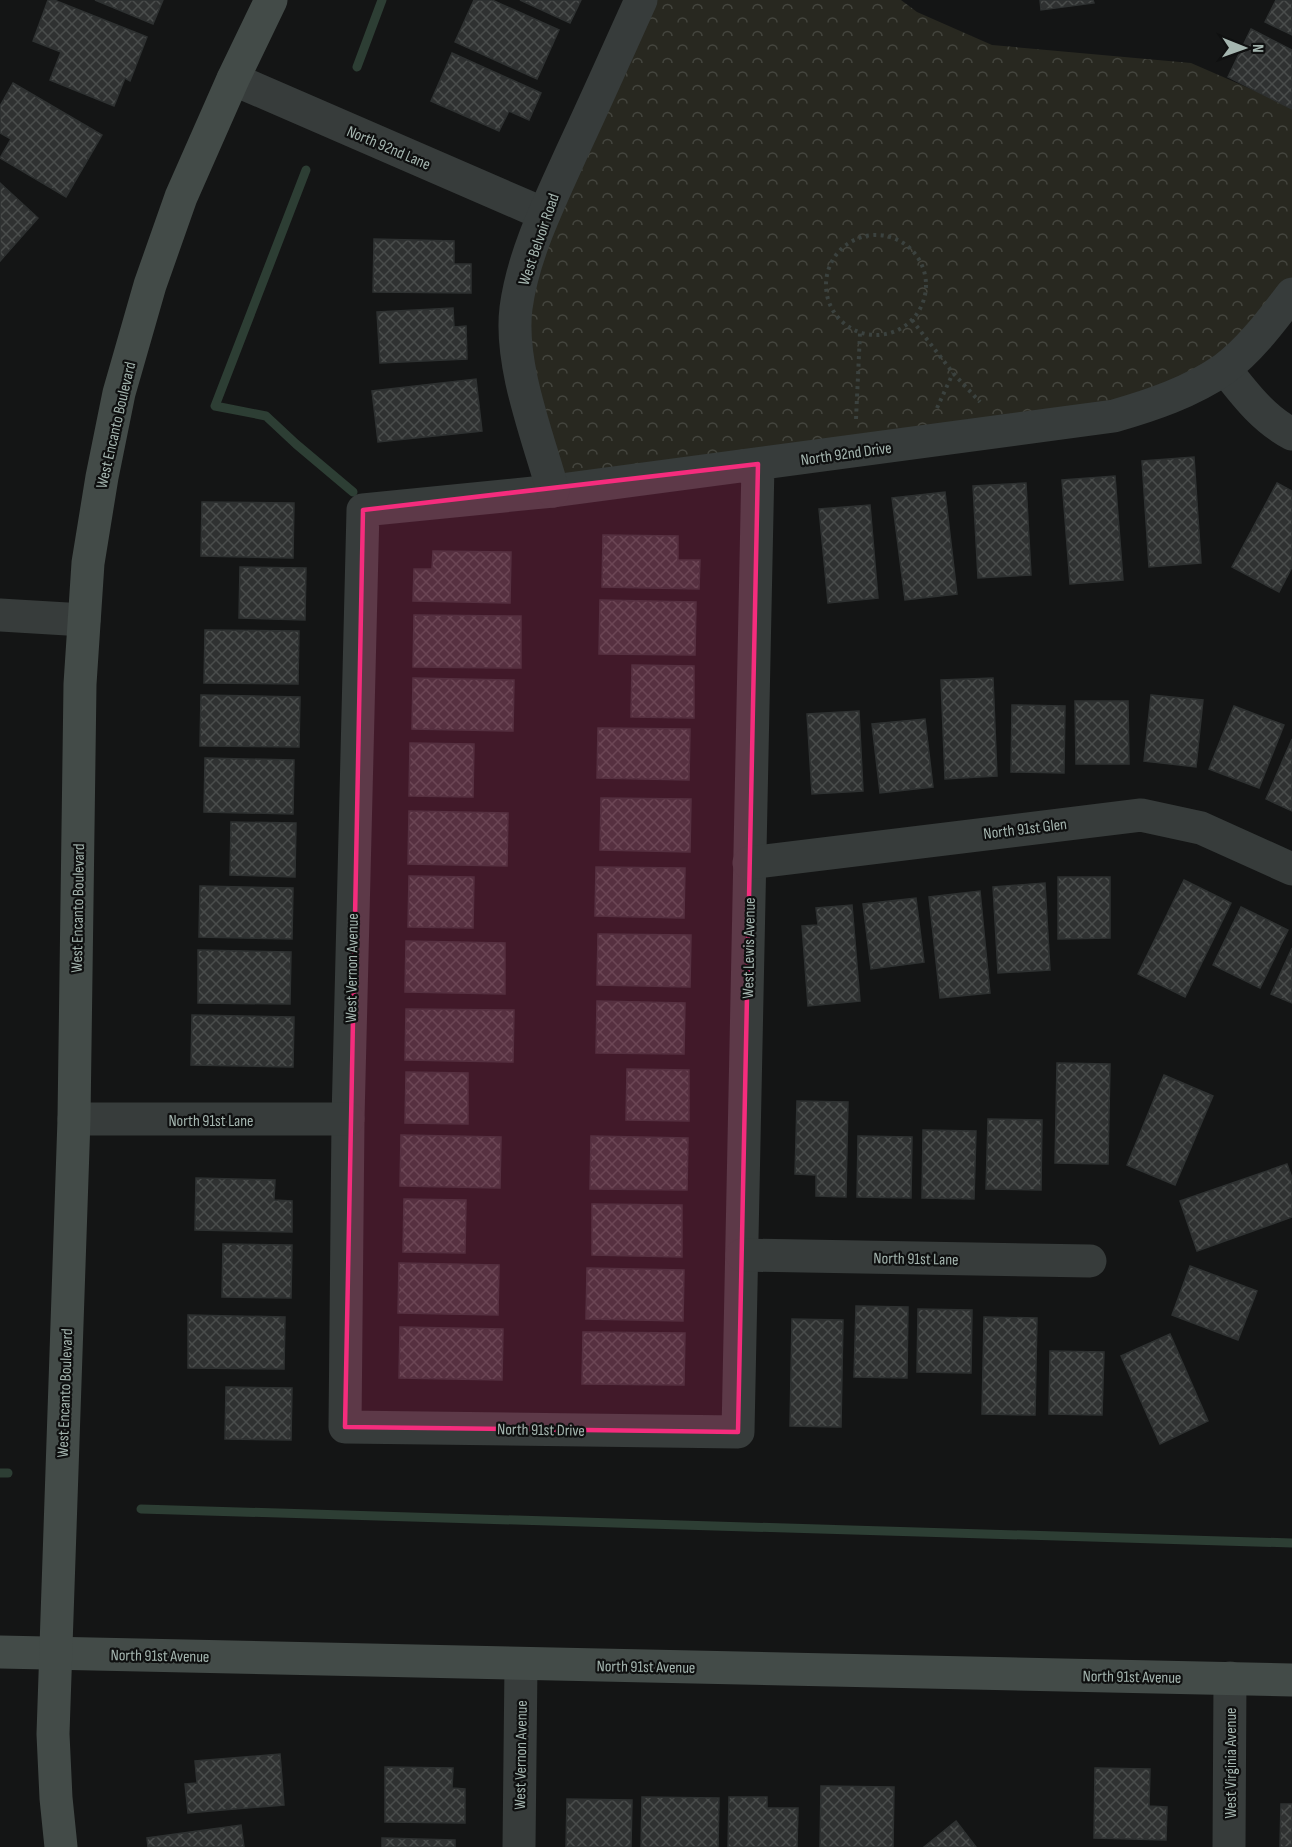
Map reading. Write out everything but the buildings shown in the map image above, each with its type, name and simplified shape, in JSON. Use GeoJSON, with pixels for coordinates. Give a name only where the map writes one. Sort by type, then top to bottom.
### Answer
{"type":"FeatureCollection","features":[{"type":"Feature","properties":{"kind":"street","name":"West Encanto Boulevard"},"geometry":{"type":"LineString","coordinates":[[61,1847],[53,1734],[74,1119],[80,696],[88,563],[119,393],[150,285],[181,197],[271,0]]}},
{"type":"Feature","properties":{"kind":"street","name":"West Belvoir Road"},"geometry":{"type":"LineString","coordinates":[[553,491],[522,387],[517,348],[516,309],[526,266],[544,214],[641,0]]}},
{"type":"Feature","properties":{"kind":"street","name":"North 92nd Lane"},"geometry":{"type":"LineString","coordinates":[[233,79],[544,214]]}},
{"type":"Feature","properties":{"kind":"street","name":"North 92nd Drive"},"geometry":{"type":"LineString","coordinates":[[363,510],[553,491],[1114,416],[1148,407],[1189,390],[1225,369],[1264,330],[1292,294]]}},
{"type":"Feature","properties":{"kind":"street"},"geometry":{"type":"LineString","coordinates":[[1225,369],[1253,405],[1282,429],[1292,434]]}},
{"type":"Feature","properties":{"kind":"street","name":"West Lewis Avenue"},"geometry":{"type":"LineString","coordinates":[[738,1432],[758,464]]}},
{"type":"Feature","properties":{"kind":"street","name":"West Vernon Avenue"},"geometry":{"type":"LineString","coordinates":[[345,1427],[348,1119],[363,510]]}},
{"type":"Feature","properties":{"kind":"street"},"geometry":{"type":"LineString","coordinates":[[0,615],[84,620]]}},
{"type":"Feature","properties":{"kind":"street","name":"North 91st Glen"},"geometry":{"type":"LineString","coordinates":[[749,863],[1141,814],[1201,828],[1292,869]]}},
{"type":"Feature","properties":{"kind":"street","name":"North 91st Lane"},"geometry":{"type":"LineString","coordinates":[[74,1119],[348,1119]]}},
{"type":"Feature","properties":{"kind":"street","name":"North 91st Lane"},"geometry":{"type":"LineString","coordinates":[[742,1255],[1090,1261]]}},
{"type":"Feature","properties":{"kind":"street","name":"North 91st Drive"},"geometry":{"type":"LineString","coordinates":[[345,1427],[738,1432]]}},
{"type":"Feature","properties":{"kind":"street","name":"North 91st Avenue"},"geometry":{"type":"LineString","coordinates":[[0,1652],[1292,1680]]}},
{"type":"Feature","properties":{"kind":"street","name":"West Vernon Avenue"},"geometry":{"type":"LineString","coordinates":[[519,1847],[521,1664]]}},
{"type":"Feature","properties":{"kind":"street","name":"West Virginia Avenue"},"geometry":{"type":"LineString","coordinates":[[1229,1847],[1230,1678]]}},
{"type":"Feature","properties":{"kind":"path"},"geometry":{"type":"LineString","coordinates":[[874,235],[889,237],[903,243],[914,252],[922,266],[926,292],[919,311],[912,320],[897,331],[873,336],[860,333],[840,321],[831,308],[826,285],[830,264],[844,246],[859,238],[874,235]]}},
{"type":"Feature","properties":{"kind":"path"},"geometry":{"type":"LineString","coordinates":[[912,320],[952,373],[982,406]]}},
{"type":"Feature","properties":{"kind":"path"},"geometry":{"type":"LineString","coordinates":[[856,420],[860,333]]}},
{"type":"Feature","properties":{"kind":"path"},"geometry":{"type":"LineString","coordinates":[[936,411],[952,373]]}},
{"type":"Feature","properties":{"kind":"highlighted area"},"geometry":{"type":"Polygon","coordinates":[[[758,464],[738,1432],[345,1427],[363,510],[758,464]]]}},
{"type":"Feature","properties":{"kind":"green space"},"geometry":{"type":"Polygon","coordinates":[[[641,0],[901,0],[917,12],[992,45],[1191,63],[1292,107],[1292,294],[1189,390],[553,491],[516,309],[641,0]]]}},
{"type":"Feature","properties":{"kind":"waterway"},"geometry":{"type":"LineString","coordinates":[[357,67],[382,0]]}},
{"type":"Feature","properties":{"kind":"waterway"},"geometry":{"type":"LineString","coordinates":[[306,170],[215,406],[266,416],[353,492]]}},
{"type":"Feature","properties":{"kind":"waterway"},"geometry":{"type":"LineString","coordinates":[[0,1473],[8,1473]]}},
{"type":"Feature","properties":{"kind":"waterway"},"geometry":{"type":"LineString","coordinates":[[141,1509],[1292,1543]]}}]}
